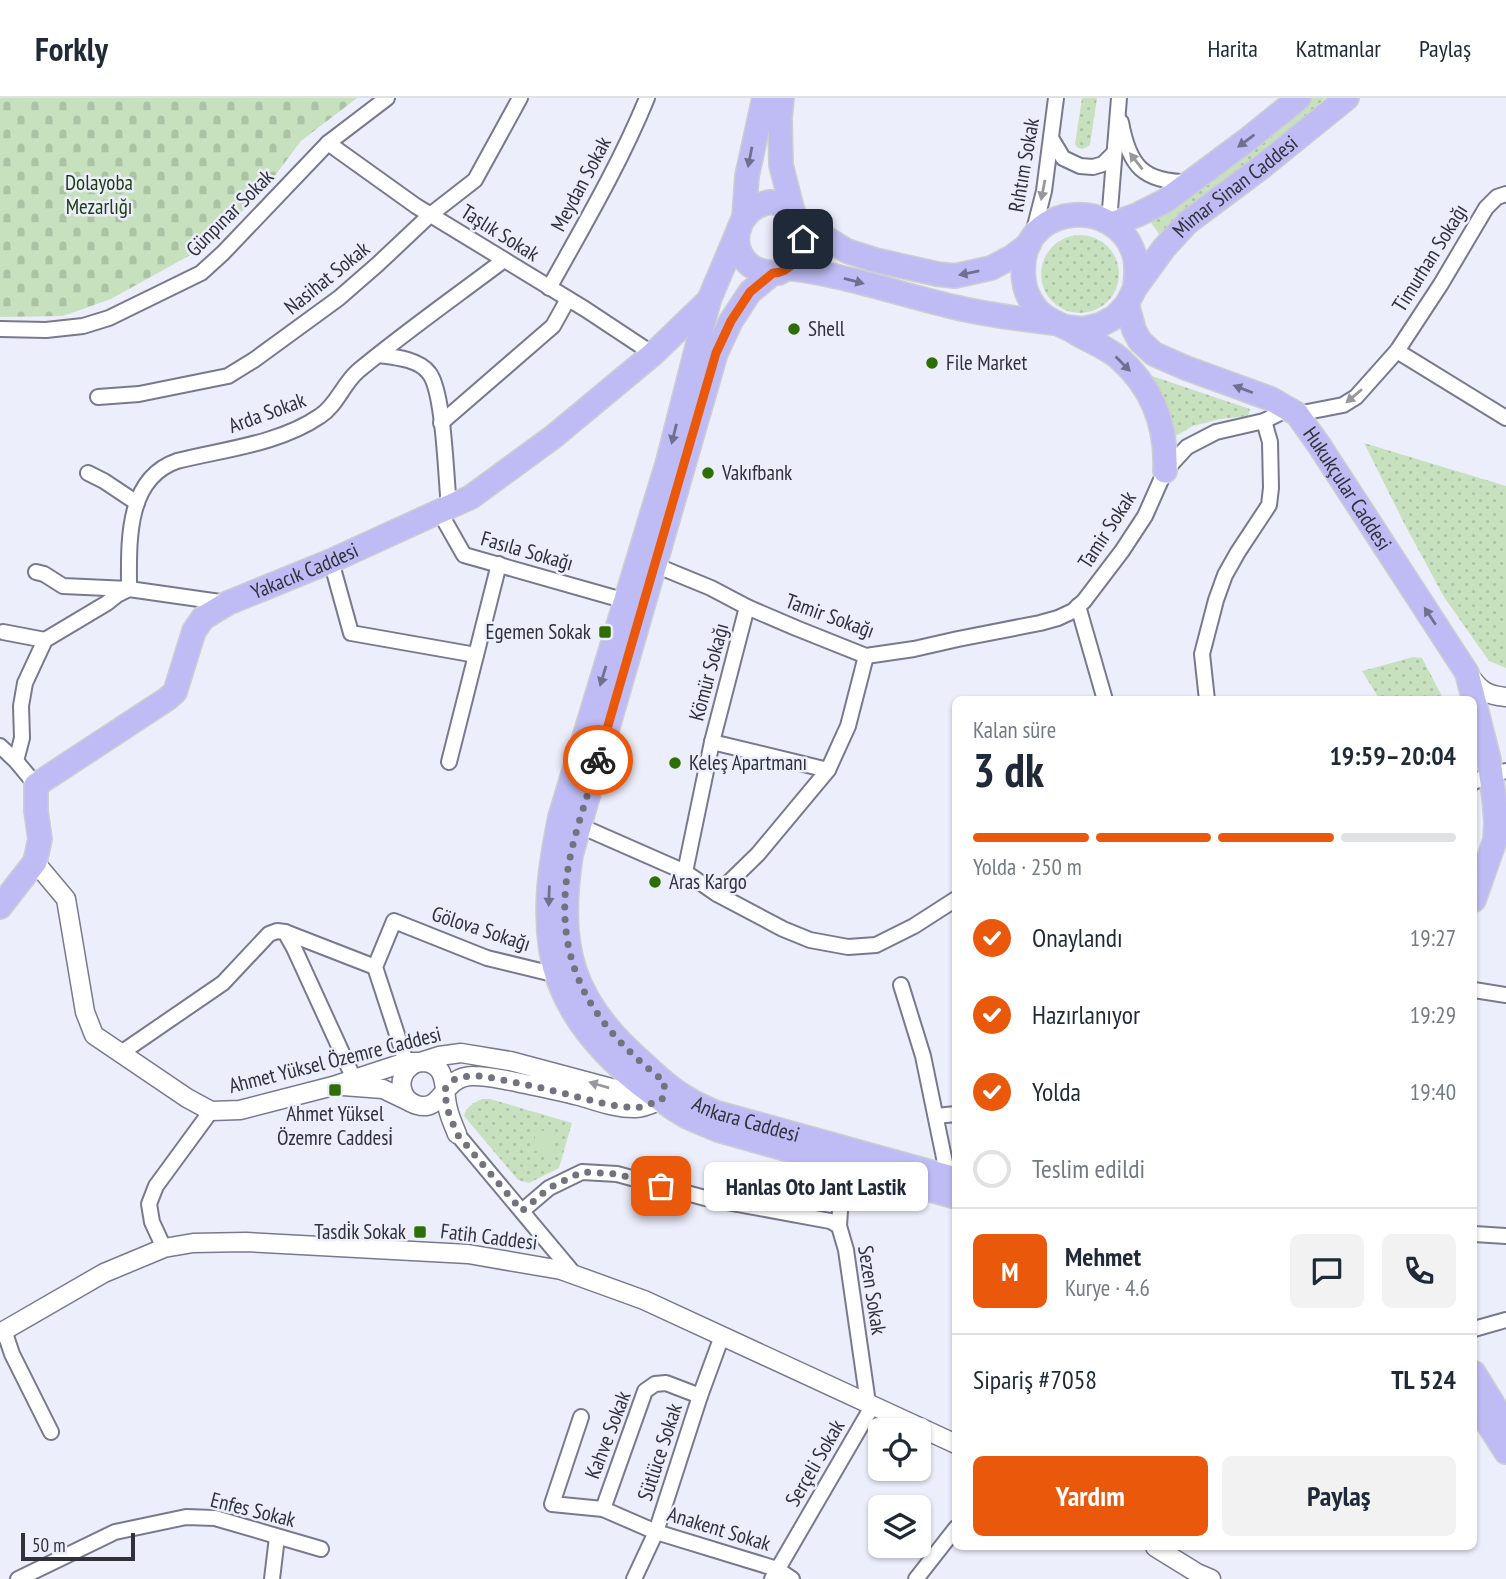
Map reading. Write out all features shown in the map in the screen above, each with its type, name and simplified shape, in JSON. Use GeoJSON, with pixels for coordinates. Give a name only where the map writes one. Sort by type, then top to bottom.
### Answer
{"type":"FeatureCollection","features":[{"type":"Feature","properties":{"kind":"main road","name":"Ankara Caddesi"},"geometry":{"type":"LineString","coordinates":[[764,98],[747,176],[741,223],[709,300],[668,461],[560,817],[550,866],[548,901],[551,952],[557,975],[581,1025],[625,1073],[657,1090],[683,1096],[714,1112],[952,1184]]}},
{"type":"Feature","properties":{"kind":"main road","name":"Ankara Caddesi"},"geometry":{"type":"LineString","coordinates":[[782,98],[781,165],[803,231],[802,249],[799,257],[750,292],[731,321],[716,353],[571,855],[565,904],[567,938],[578,980],[593,1009],[657,1090],[683,1115],[718,1130],[843,1165],[952,1184]]}},
{"type":"Feature","properties":{"kind":"main road","name":"Mimar Sinan Caddesi"},"geometry":{"type":"LineString","coordinates":[[1110,223],[1137,215],[1166,201],[1300,98]]}},
{"type":"Feature","properties":{"kind":"main road","name":"Mimar Sinan Caddesi"},"geometry":{"type":"LineString","coordinates":[[1131,296],[1164,248],[1188,222],[1347,98]]}},
{"type":"Feature","properties":{"kind":"main road"},"geometry":{"type":"LineString","coordinates":[[1110,223],[1094,215],[1059,217],[1044,226],[1012,257],[991,268],[955,276],[886,263],[848,251],[785,206],[771,202],[755,206],[741,223],[739,246],[746,260],[758,270],[814,271],[955,307],[1083,329],[1100,325],[1115,317],[1131,296]]}},
{"type":"Feature","properties":{"kind":"main road","name":"Hukukçular Caddesi"},"geometry":{"type":"LineString","coordinates":[[1110,223],[1124,235],[1133,251],[1137,270],[1131,296],[1134,330],[1140,341],[1154,354],[1271,399],[1292,412],[1319,445],[1467,673],[1472,696]]}},
{"type":"Feature","properties":{"kind":"main road"},"geometry":{"type":"LineString","coordinates":[[1031,241],[1025,253],[1022,273],[1025,292],[1035,308],[1048,320],[1118,357],[1139,381],[1154,403],[1162,425],[1166,450],[1165,471]]}},
{"type":"Feature","properties":{"kind":"main road","name":"Yakacık Caddesi"},"geometry":{"type":"LineString","coordinates":[[36,785],[175,692],[194,631],[203,618],[228,603],[331,561],[471,497],[553,437],[653,354],[709,300]]}},
{"type":"Feature","properties":{"kind":"main road"},"geometry":{"type":"LineString","coordinates":[[653,354],[667,349],[678,350],[691,368]]}},
{"type":"Feature","properties":{"kind":"main road","name":"Hukukçular Caddesi"},"geometry":{"type":"LineString","coordinates":[[1477,722],[1495,812],[1496,841],[1477,892]]}},
{"type":"Feature","properties":{"kind":"main road"},"geometry":{"type":"LineString","coordinates":[[0,907],[35,862],[40,839],[36,785]]}},
{"type":"Feature","properties":{"kind":"main road"},"geometry":{"type":"LineString","coordinates":[[1477,1378],[1506,1425]]}},
{"type":"Feature","properties":{"kind":"main road"},"geometry":{"type":"LineString","coordinates":[[1477,1406],[1506,1452]]}},
{"type":"Feature","properties":{"kind":"street","name":"Günpınar Sokak"},"geometry":{"type":"LineString","coordinates":[[0,329],[46,330],[83,326],[109,318],[201,273],[328,143],[387,98]]}},
{"type":"Feature","properties":{"kind":"street","name":"Nasihat Sokak"},"geometry":{"type":"LineString","coordinates":[[98,397],[139,394],[210,381],[239,370],[339,298],[430,215],[475,180],[520,98]]}},
{"type":"Feature","properties":{"kind":"street","name":"Meydan Sokak"},"geometry":{"type":"LineString","coordinates":[[549,288],[599,201],[647,98]]}},
{"type":"Feature","properties":{"kind":"street","name":"Rıhtım Sokak"},"geometry":{"type":"LineString","coordinates":[[1031,241],[1044,191],[1056,98]]}},
{"type":"Feature","properties":{"kind":"street"},"geometry":{"type":"LineString","coordinates":[[1118,101],[1128,153],[1136,165],[1149,175],[1168,182],[1189,182]]}},
{"type":"Feature","properties":{"kind":"street"},"geometry":{"type":"LineString","coordinates":[[1110,223],[1118,101]]}},
{"type":"Feature","properties":{"kind":"street"},"geometry":{"type":"LineString","coordinates":[[1051,138],[1063,158],[1080,166],[1093,167],[1103,164],[1114,153]]}},
{"type":"Feature","properties":{"kind":"street","name":"Taşlık Sokak"},"geometry":{"type":"LineString","coordinates":[[328,143],[430,215],[653,354]]}},
{"type":"Feature","properties":{"kind":"street","name":"Timurhan Sokağı"},"geometry":{"type":"LineString","coordinates":[[1292,412],[1343,405],[1356,397],[1396,351],[1441,284],[1486,208],[1497,197],[1506,194]]}},
{"type":"Feature","properties":{"kind":"street","name":"Arda Sokak"},"geometry":{"type":"LineString","coordinates":[[129,589],[129,535],[133,514],[147,484],[156,473],[168,464],[261,441],[322,415],[334,404],[355,374],[503,260]]}},
{"type":"Feature","properties":{"kind":"street"},"geometry":{"type":"LineString","coordinates":[[441,423],[554,326],[568,299]]}},
{"type":"Feature","properties":{"kind":"street"},"geometry":{"type":"LineString","coordinates":[[1396,351],[1506,418]]}},
{"type":"Feature","properties":{"kind":"street"},"geometry":{"type":"LineString","coordinates":[[379,355],[395,357],[429,371],[438,397],[441,423],[444,509]]}},
{"type":"Feature","properties":{"kind":"street","name":"Tamir Sokak"},"geometry":{"type":"LineString","coordinates":[[1078,606],[1122,551],[1145,516],[1165,471],[1187,447],[1216,432],[1292,412]]}},
{"type":"Feature","properties":{"kind":"street"},"geometry":{"type":"LineString","coordinates":[[1207,696],[1202,654],[1216,600],[1225,575],[1269,505],[1270,442],[1264,421]]}},
{"type":"Feature","properties":{"kind":"street"},"geometry":{"type":"LineString","coordinates":[[88,473],[137,503]]}},
{"type":"Feature","properties":{"kind":"street","name":"Fasıla Sokağı"},"geometry":{"type":"LineString","coordinates":[[444,509],[464,555],[626,601]]}},
{"type":"Feature","properties":{"kind":"street"},"geometry":{"type":"LineString","coordinates":[[331,561],[351,633],[476,655]]}},
{"type":"Feature","properties":{"kind":"street"},"geometry":{"type":"LineString","coordinates":[[449,762],[499,564]]}},
{"type":"Feature","properties":{"kind":"street","name":"Tamir Sokağı"},"geometry":{"type":"LineString","coordinates":[[655,565],[711,588],[747,607],[866,656],[1040,623],[1058,618],[1078,606]]}},
{"type":"Feature","properties":{"kind":"street"},"geometry":{"type":"LineString","coordinates":[[36,572],[63,586],[129,589],[228,603]]}},
{"type":"Feature","properties":{"kind":"street"},"geometry":{"type":"LineString","coordinates":[[16,761],[22,738],[21,706],[25,683],[45,639],[129,589]]}},
{"type":"Feature","properties":{"kind":"street"},"geometry":{"type":"LineString","coordinates":[[1078,606],[1104,696]]}},
{"type":"Feature","properties":{"kind":"street","name":"Kömür Sokağı"},"geometry":{"type":"LineString","coordinates":[[685,872],[712,742],[747,607]]}},
{"type":"Feature","properties":{"kind":"street"},"geometry":{"type":"LineString","coordinates":[[3,632],[45,639]]}},
{"type":"Feature","properties":{"kind":"street"},"geometry":{"type":"LineString","coordinates":[[717,894],[758,854],[828,770],[848,726],[866,656]]}},
{"type":"Feature","properties":{"kind":"street","name":"Hukukçular Caddesi"},"geometry":{"type":"LineString","coordinates":[[1467,673],[1483,691],[1506,697]]}},
{"type":"Feature","properties":{"kind":"street"},"geometry":{"type":"LineString","coordinates":[[712,742],[828,770]]}},
{"type":"Feature","properties":{"kind":"street"},"geometry":{"type":"LineString","coordinates":[[0,746],[36,785]]}},
{"type":"Feature","properties":{"kind":"street","name":"Hukukçular Caddesi"},"geometry":{"type":"LineString","coordinates":[[1496,841],[1506,819]]}},
{"type":"Feature","properties":{"kind":"street"},"geometry":{"type":"LineString","coordinates":[[579,825],[685,872],[717,894],[783,929],[810,940],[848,947],[876,945],[914,926],[952,902]]}},
{"type":"Feature","properties":{"kind":"street","name":"Ahmet Yüksel Özemre Caddesi"},"geometry":{"type":"LineString","coordinates":[[35,862],[66,899],[85,1012],[94,1035],[187,1098],[211,1111],[240,1110],[413,1062],[461,1053],[510,1061],[630,1093],[657,1090]]}},
{"type":"Feature","properties":{"kind":"street","name":"Gölova Sokağı"},"geometry":{"type":"LineString","coordinates":[[375,967],[394,921],[487,958],[557,975]]}},
{"type":"Feature","properties":{"kind":"street"},"geometry":{"type":"LineString","coordinates":[[285,932],[354,1079]]}},
{"type":"Feature","properties":{"kind":"street"},"geometry":{"type":"LineString","coordinates":[[121,1053],[223,984],[269,934],[285,932],[375,967],[413,1062]]}},
{"type":"Feature","properties":{"kind":"street"},"geometry":{"type":"LineString","coordinates":[[901,985],[923,1056],[952,1180]]}},
{"type":"Feature","properties":{"kind":"street"},"geometry":{"type":"LineString","coordinates":[[1477,990],[1506,995]]}},
{"type":"Feature","properties":{"kind":"street"},"geometry":{"type":"LineString","coordinates":[[413,1062],[427,1062],[440,1070],[445,1083],[444,1090],[441,1097],[429,1105],[415,1105],[404,1095],[401,1081],[413,1062]]}},
{"type":"Feature","properties":{"kind":"street"},"geometry":{"type":"LineString","coordinates":[[444,1090],[455,1079],[482,1076],[610,1105],[637,1108],[657,1090]]}},
{"type":"Feature","properties":{"kind":"street"},"geometry":{"type":"LineString","coordinates":[[333,1086],[383,1089],[434,1114],[457,1134],[575,1275]]}},
{"type":"Feature","properties":{"kind":"street"},"geometry":{"type":"LineString","coordinates":[[444,1090],[448,1111],[457,1134]]}},
{"type":"Feature","properties":{"kind":"street"},"geometry":{"type":"LineString","coordinates":[[164,1248],[152,1222],[149,1205],[156,1186],[211,1111]]}},
{"type":"Feature","properties":{"kind":"street"},"geometry":{"type":"LineString","coordinates":[[936,1116],[952,1114]]}},
{"type":"Feature","properties":{"kind":"street"},"geometry":{"type":"LineString","coordinates":[[839,1226],[843,1165]]}},
{"type":"Feature","properties":{"kind":"street","name":"Sezen Sokak"},"geometry":{"type":"LineString","coordinates":[[522,1211],[549,1188],[582,1172],[617,1174],[705,1198],[830,1221],[839,1226],[846,1250],[870,1404]]}},
{"type":"Feature","properties":{"kind":"street"},"geometry":{"type":"LineString","coordinates":[[1477,1234],[1506,1236]]}},
{"type":"Feature","properties":{"kind":"street","name":"Fatih Caddesi"},"geometry":{"type":"LineString","coordinates":[[2,1331],[104,1273],[164,1248],[193,1243],[246,1242],[468,1254],[561,1270],[644,1300],[952,1442]]}},
{"type":"Feature","properties":{"kind":"street"},"geometry":{"type":"LineString","coordinates":[[1477,1328],[1506,1320]]}},
{"type":"Feature","properties":{"kind":"street"},"geometry":{"type":"LineString","coordinates":[[2,1331],[51,1432]]}},
{"type":"Feature","properties":{"kind":"street","name":"Sütlüce Sokak"},"geometry":{"type":"LineString","coordinates":[[634,1579],[656,1532],[722,1336]]}},
{"type":"Feature","properties":{"kind":"street","name":"Kahve Sokak"},"geometry":{"type":"LineString","coordinates":[[603,1509],[645,1391],[655,1384],[666,1383],[700,1396]]}},
{"type":"Feature","properties":{"kind":"street","name":"Serçeli Sokak"},"geometry":{"type":"LineString","coordinates":[[775,1574],[870,1404]]}},
{"type":"Feature","properties":{"kind":"street","name":"Anakent Sokak"},"geometry":{"type":"LineString","coordinates":[[581,1417],[552,1504],[603,1509],[656,1532],[792,1579]]}},
{"type":"Feature","properties":{"kind":"street","name":"Enfes Sokak"},"geometry":{"type":"LineString","coordinates":[[18,1579],[115,1531],[186,1517],[215,1518],[321,1549]]}},
{"type":"Feature","properties":{"kind":"street"},"geometry":{"type":"LineString","coordinates":[[916,1579],[952,1533]]}},
{"type":"Feature","properties":{"kind":"street"},"geometry":{"type":"LineString","coordinates":[[272,1579],[277,1537]]}},
{"type":"Feature","properties":{"kind":"street"},"geometry":{"type":"LineString","coordinates":[[1159,1550],[1211,1579]]}},
{"type":"Feature","properties":{"kind":"green space","name":"Dolayoba Mezarlığı"},"geometry":{"type":"Polygon","coordinates":[[[0,98],[357,98],[301,141],[258,198],[192,254],[111,299],[63,316],[0,317],[0,98]]]}},
{"type":"Feature","properties":{"kind":"green space"},"geometry":{"type":"Polygon","coordinates":[[[1082,98],[1097,98],[1090,145],[1083,149],[1075,144],[1082,98]]]}},
{"type":"Feature","properties":{"kind":"green space"},"geometry":{"type":"Polygon","coordinates":[[[1308,98],[1325,98],[1298,125],[1159,234],[1151,223],[1308,98]]]}},
{"type":"Feature","properties":{"kind":"green space"},"geometry":{"type":"Polygon","coordinates":[[[1080,235],[1095,238],[1108,246],[1116,259],[1119,274],[1116,289],[1108,302],[1095,310],[1080,313],[1065,310],[1052,302],[1044,289],[1041,274],[1044,259],[1052,246],[1065,238],[1080,235]]]}},
{"type":"Feature","properties":{"kind":"green space"},"geometry":{"type":"Polygon","coordinates":[[[1149,375],[1250,409],[1248,416],[1193,426],[1172,438],[1149,375]]]}},
{"type":"Feature","properties":{"kind":"green space"},"geometry":{"type":"Polygon","coordinates":[[[1364,443],[1506,486],[1506,668],[1489,661],[1444,597],[1364,443]]]}},
{"type":"Feature","properties":{"kind":"green space"},"geometry":{"type":"Polygon","coordinates":[[[1413,657],[1422,658],[1442,696],[1378,696],[1362,671],[1413,657]]]}},
{"type":"Feature","properties":{"kind":"green space"},"geometry":{"type":"Polygon","coordinates":[[[482,1099],[572,1123],[559,1168],[529,1183],[518,1180],[464,1116],[471,1105],[482,1099]]]}},
{"type":"Feature","properties":{"kind":"green space"},"geometry":{"type":"Polygon","coordinates":[[[537,1129],[556,1134],[550,1155],[532,1150],[537,1129]]]}},
{"type":"Feature","properties":{"kind":"way so far"},"geometry":{"type":"LineString","coordinates":[[598,760],[571,855],[566,886],[565,921],[570,956],[586,996],[608,1029],[625,1048],[665,1082],[662,1100],[637,1108],[610,1105],[482,1076],[455,1079],[444,1090],[448,1111],[457,1134],[522,1211],[549,1188],[582,1172],[617,1174],[661,1186]]}},
{"type":"Feature","properties":{"kind":"place","name":"Shell"},"geometry":{"type":"Point","coordinates":[794,329]}},
{"type":"Feature","properties":{"kind":"place","name":"File Market"},"geometry":{"type":"Point","coordinates":[932,363]}},
{"type":"Feature","properties":{"kind":"place","name":"Vakıfbank"},"geometry":{"type":"Point","coordinates":[708,473]}},
{"type":"Feature","properties":{"kind":"place","name":"Egemen Sokak"},"geometry":{"type":"Point","coordinates":[605,632]}},
{"type":"Feature","properties":{"kind":"place","name":"Keleş Apartmanı"},"geometry":{"type":"Point","coordinates":[675,763]}},
{"type":"Feature","properties":{"kind":"place","name":"Aras Kargo"},"geometry":{"type":"Point","coordinates":[655,882]}},
{"type":"Feature","properties":{"kind":"place","name":"Ahmet Yüksel Özemre Caddesi̇"},"geometry":{"type":"Point","coordinates":[335,1090]}},
{"type":"Feature","properties":{"kind":"place","name":"Hanlas Oto Jant Lastik"},"geometry":{"type":"Point","coordinates":[661,1186]}},
{"type":"Feature","properties":{"kind":"place","name":"Tasdi̇k Sokak"},"geometry":{"type":"Point","coordinates":[420,1232]}},
{"type":"Feature","properties":{"kind":"route"},"geometry":{"type":"LineString","coordinates":[[598,760],[716,353],[731,321],[750,292],[773,273],[779,273],[794,262],[799,257],[803,239]]}}]}
